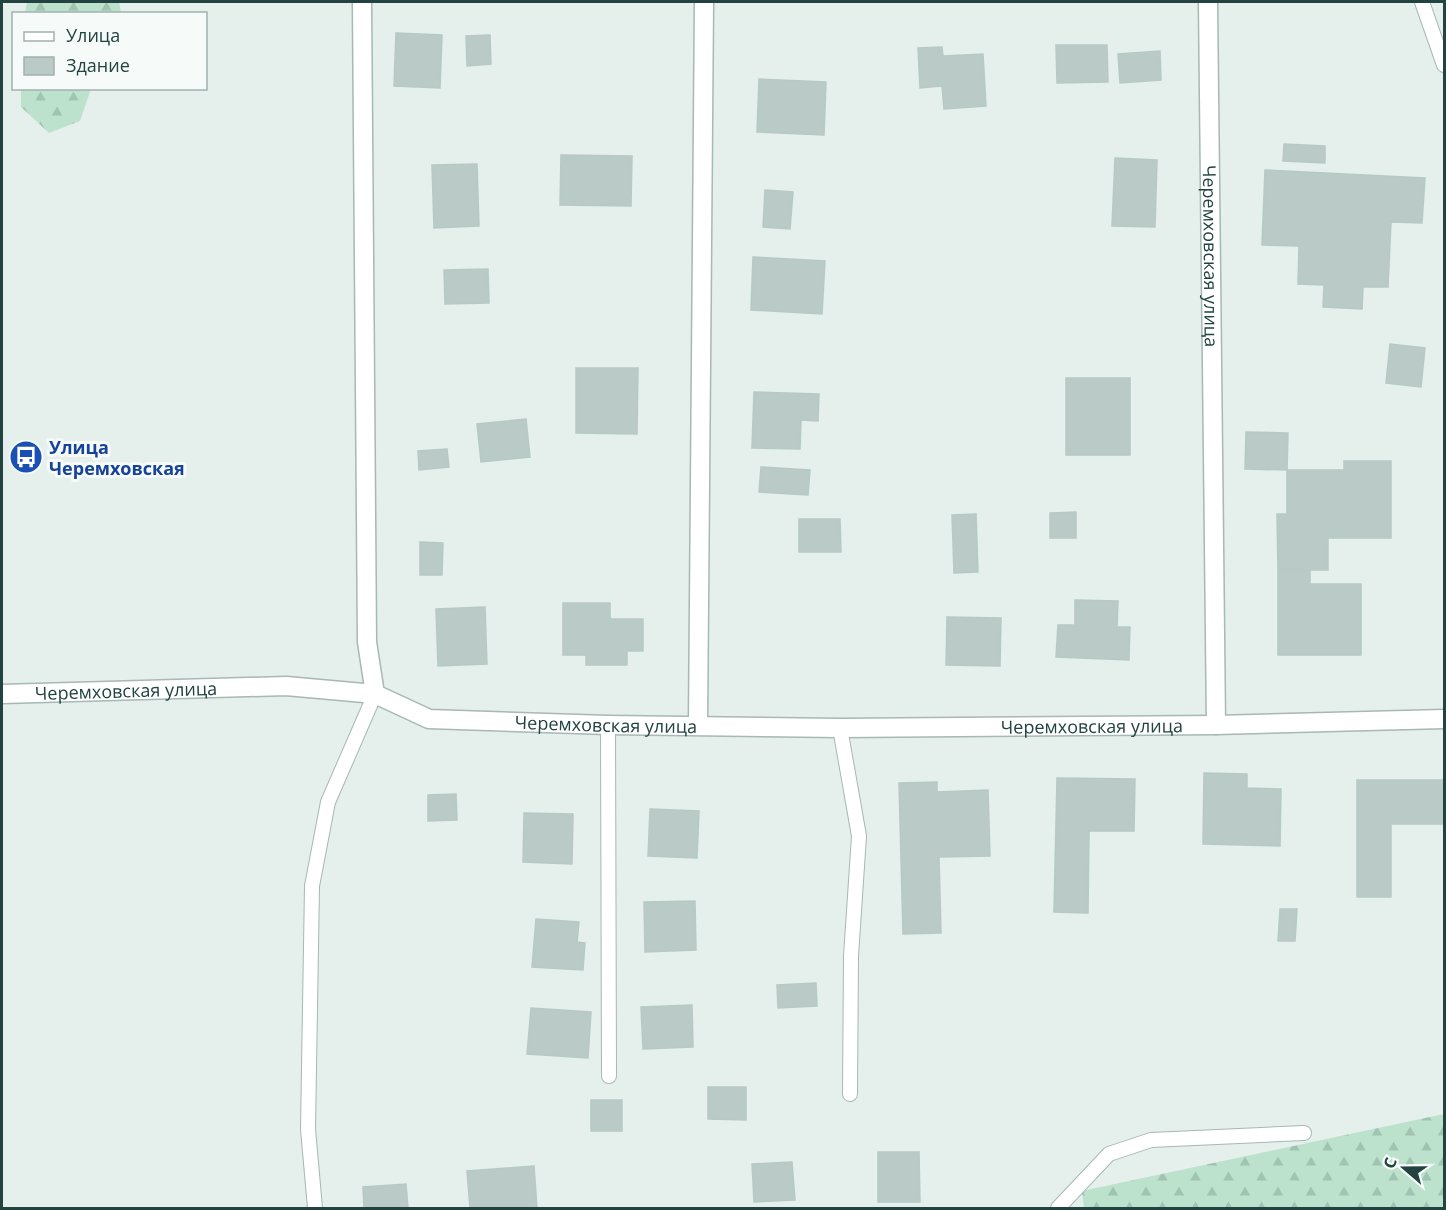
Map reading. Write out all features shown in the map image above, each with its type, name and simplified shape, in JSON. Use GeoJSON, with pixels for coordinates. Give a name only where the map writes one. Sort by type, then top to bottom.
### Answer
{"type":"FeatureCollection","features":[{"type":"Feature","properties":{"kind":"street"},"geometry":{"type":"LineString","coordinates":[[362,2],[366,642],[375,694]]}},
{"type":"Feature","properties":{"kind":"street"},"geometry":{"type":"LineString","coordinates":[[698,724],[704,2]]}},
{"type":"Feature","properties":{"kind":"street","name":"Черемховская улица"},"geometry":{"type":"LineString","coordinates":[[1208,2],[1216,725]]}},
{"type":"Feature","properties":{"kind":"street","name":"Черемховская улица"},"geometry":{"type":"LineString","coordinates":[[2,694],[285,686],[375,694],[429,719],[608,725],[698,724],[840,728],[1216,725],[1444,719]]}},
{"type":"Feature","properties":{"kind":"lane"},"geometry":{"type":"LineString","coordinates":[[1422,2],[1444,65]]}},
{"type":"Feature","properties":{"kind":"lane"},"geometry":{"type":"LineString","coordinates":[[315,1209],[308,1129],[312,886],[328,802],[375,694]]}},
{"type":"Feature","properties":{"kind":"lane"},"geometry":{"type":"LineString","coordinates":[[608,725],[609,1076]]}},
{"type":"Feature","properties":{"kind":"lane"},"geometry":{"type":"LineString","coordinates":[[840,728],[859,836],[851,956],[850,1094]]}},
{"type":"Feature","properties":{"kind":"lane"},"geometry":{"type":"LineString","coordinates":[[1058,1209],[1109,1154],[1151,1140],[1304,1133]]}},
{"type":"Feature","properties":{"kind":"green space"},"geometry":{"type":"Polygon","coordinates":[[[27,2],[119,2],[121,12],[25,12],[27,2]]]}},
{"type":"Feature","properties":{"kind":"green space"},"geometry":{"type":"Polygon","coordinates":[[[21,90],[91,90],[80,121],[49,133],[21,107],[21,90]]]}},
{"type":"Feature","properties":{"kind":"green space"},"geometry":{"type":"Polygon","coordinates":[[[1444,1114],[1444,1208],[1084,1208],[1082,1191],[1444,1114]]]}},
{"type":"Feature","properties":{"kind":"building"},"geometry":{"type":"Polygon","coordinates":[[[396,33],[442,35],[440,88],[394,86],[396,33]]]}},
{"type":"Feature","properties":{"kind":"building"},"geometry":{"type":"Polygon","coordinates":[[[490,35],[491,64],[467,66],[466,36],[490,35]]]}},
{"type":"Feature","properties":{"kind":"building"},"geometry":{"type":"Polygon","coordinates":[[[1056,45],[1107,45],[1108,82],[1057,83],[1056,45]]]}},
{"type":"Feature","properties":{"kind":"building"},"geometry":{"type":"Polygon","coordinates":[[[942,47],[943,56],[983,54],[986,106],[944,109],[942,86],[920,88],[918,48],[942,47]]]}},
{"type":"Feature","properties":{"kind":"building"},"geometry":{"type":"Polygon","coordinates":[[[1160,51],[1161,80],[1120,83],[1118,54],[1160,51]]]}},
{"type":"Feature","properties":{"kind":"building"},"geometry":{"type":"Polygon","coordinates":[[[759,79],[826,82],[824,135],[757,132],[759,79]]]}},
{"type":"Feature","properties":{"kind":"building"},"geometry":{"type":"Polygon","coordinates":[[[1284,144],[1325,146],[1325,163],[1283,161],[1284,144]]]}},
{"type":"Feature","properties":{"kind":"building"},"geometry":{"type":"Polygon","coordinates":[[[561,155],[632,156],[631,206],[560,205],[561,155]]]}},
{"type":"Feature","properties":{"kind":"building"},"geometry":{"type":"Polygon","coordinates":[[[1115,158],[1157,160],[1155,227],[1112,226],[1115,158]]]}},
{"type":"Feature","properties":{"kind":"building"},"geometry":{"type":"Polygon","coordinates":[[[477,164],[479,226],[434,228],[432,165],[477,164]]]}},
{"type":"Feature","properties":{"kind":"building"},"geometry":{"type":"Polygon","coordinates":[[[1265,170],[1425,178],[1422,223],[1391,222],[1388,287],[1363,287],[1362,309],[1323,307],[1324,285],[1298,284],[1299,246],[1262,245],[1265,170]]]}},
{"type":"Feature","properties":{"kind":"building"},"geometry":{"type":"Polygon","coordinates":[[[765,190],[793,192],[790,229],[763,227],[765,190]]]}},
{"type":"Feature","properties":{"kind":"building"},"geometry":{"type":"Polygon","coordinates":[[[753,257],[825,261],[822,314],[751,310],[753,257]]]}},
{"type":"Feature","properties":{"kind":"building"},"geometry":{"type":"Polygon","coordinates":[[[488,269],[489,303],[445,304],[444,270],[488,269]]]}},
{"type":"Feature","properties":{"kind":"building"},"geometry":{"type":"Polygon","coordinates":[[[1390,344],[1425,348],[1421,387],[1386,383],[1390,344]]]}},
{"type":"Feature","properties":{"kind":"building"},"geometry":{"type":"Polygon","coordinates":[[[576,368],[638,368],[637,434],[576,433],[576,368]]]}},
{"type":"Feature","properties":{"kind":"building"},"geometry":{"type":"Polygon","coordinates":[[[1066,378],[1130,378],[1130,455],[1066,455],[1066,378]]]}},
{"type":"Feature","properties":{"kind":"building"},"geometry":{"type":"Polygon","coordinates":[[[754,392],[819,394],[818,421],[801,420],[800,449],[752,448],[754,392]]]}},
{"type":"Feature","properties":{"kind":"building"},"geometry":{"type":"Polygon","coordinates":[[[526,419],[530,457],[481,462],[477,424],[526,419]]]}},
{"type":"Feature","properties":{"kind":"building"},"geometry":{"type":"Polygon","coordinates":[[[1246,432],[1288,433],[1287,470],[1245,469],[1246,432]]]}},
{"type":"Feature","properties":{"kind":"building"},"geometry":{"type":"Polygon","coordinates":[[[447,449],[449,467],[419,470],[418,451],[447,449]]]}},
{"type":"Feature","properties":{"kind":"building"},"geometry":{"type":"Polygon","coordinates":[[[1344,461],[1391,461],[1391,538],[1328,538],[1328,570],[1278,570],[1277,514],[1287,514],[1287,470],[1344,470],[1344,461]]]}},
{"type":"Feature","properties":{"kind":"building"},"geometry":{"type":"Polygon","coordinates":[[[761,467],[810,470],[808,495],[759,492],[761,467]]]}},
{"type":"Feature","properties":{"kind":"building"},"geometry":{"type":"Polygon","coordinates":[[[1076,512],[1076,538],[1050,538],[1050,513],[1076,512]]]}},
{"type":"Feature","properties":{"kind":"building"},"geometry":{"type":"Polygon","coordinates":[[[976,514],[978,572],[954,573],[952,515],[976,514]]]}},
{"type":"Feature","properties":{"kind":"building"},"geometry":{"type":"Polygon","coordinates":[[[799,519],[840,519],[841,552],[799,552],[799,519]]]}},
{"type":"Feature","properties":{"kind":"building"},"geometry":{"type":"Polygon","coordinates":[[[420,542],[443,543],[442,575],[420,575],[420,542]]]}},
{"type":"Feature","properties":{"kind":"building"},"geometry":{"type":"Polygon","coordinates":[[[1278,570],[1310,570],[1310,584],[1361,584],[1361,655],[1278,655],[1278,570]]]}},
{"type":"Feature","properties":{"kind":"building"},"geometry":{"type":"Polygon","coordinates":[[[1075,600],[1118,601],[1117,627],[1130,627],[1129,660],[1056,657],[1058,625],[1075,625],[1075,600]]]}},
{"type":"Feature","properties":{"kind":"building"},"geometry":{"type":"Polygon","coordinates":[[[563,603],[610,603],[610,619],[643,619],[643,651],[627,651],[627,665],[586,665],[586,655],[563,655],[563,603]]]}},
{"type":"Feature","properties":{"kind":"building"},"geometry":{"type":"Polygon","coordinates":[[[485,607],[487,664],[438,666],[436,609],[485,607]]]}},
{"type":"Feature","properties":{"kind":"building"},"geometry":{"type":"Polygon","coordinates":[[[947,617],[1001,618],[1000,666],[946,665],[947,617]]]}},
{"type":"Feature","properties":{"kind":"building"},"geometry":{"type":"Polygon","coordinates":[[[1204,773],[1247,774],[1247,788],[1281,789],[1280,846],[1203,844],[1204,773]]]}},
{"type":"Feature","properties":{"kind":"building"},"geometry":{"type":"Polygon","coordinates":[[[1057,778],[1135,779],[1134,831],[1089,831],[1088,913],[1054,912],[1057,778]]]}},
{"type":"Feature","properties":{"kind":"building"},"geometry":{"type":"Polygon","coordinates":[[[1357,780],[1444,780],[1444,824],[1391,824],[1391,897],[1357,897],[1357,780]]]}},
{"type":"Feature","properties":{"kind":"building"},"geometry":{"type":"Polygon","coordinates":[[[937,782],[937,792],[988,790],[990,856],[939,857],[941,933],[903,934],[899,783],[937,782]]]}},
{"type":"Feature","properties":{"kind":"building"},"geometry":{"type":"Polygon","coordinates":[[[456,794],[457,820],[428,821],[428,795],[456,794]]]}},
{"type":"Feature","properties":{"kind":"building"},"geometry":{"type":"Polygon","coordinates":[[[650,809],[699,811],[697,858],[648,856],[650,809]]]}},
{"type":"Feature","properties":{"kind":"building"},"geometry":{"type":"Polygon","coordinates":[[[524,813],[573,814],[572,864],[523,862],[524,813]]]}},
{"type":"Feature","properties":{"kind":"building"},"geometry":{"type":"Polygon","coordinates":[[[695,901],[696,950],[645,952],[644,902],[695,901]]]}},
{"type":"Feature","properties":{"kind":"building"},"geometry":{"type":"Polygon","coordinates":[[[1280,909],[1297,909],[1295,941],[1278,941],[1280,909]]]}},
{"type":"Feature","properties":{"kind":"building"},"geometry":{"type":"Polygon","coordinates":[[[536,919],[579,922],[577,942],[585,943],[583,970],[532,967],[536,919]]]}},
{"type":"Feature","properties":{"kind":"building"},"geometry":{"type":"Polygon","coordinates":[[[816,983],[817,1006],[778,1008],[777,985],[816,983]]]}},
{"type":"Feature","properties":{"kind":"building"},"geometry":{"type":"Polygon","coordinates":[[[692,1005],[693,1047],[643,1049],[641,1007],[692,1005]]]}},
{"type":"Feature","properties":{"kind":"building"},"geometry":{"type":"Polygon","coordinates":[[[531,1008],[591,1012],[588,1058],[527,1054],[531,1008]]]}},
{"type":"Feature","properties":{"kind":"building"},"geometry":{"type":"Polygon","coordinates":[[[708,1087],[746,1087],[746,1120],[708,1119],[708,1087]]]}},
{"type":"Feature","properties":{"kind":"building"},"geometry":{"type":"Polygon","coordinates":[[[591,1100],[622,1100],[622,1131],[591,1131],[591,1100]]]}},
{"type":"Feature","properties":{"kind":"building"},"geometry":{"type":"Polygon","coordinates":[[[878,1152],[919,1152],[920,1202],[878,1202],[878,1152]]]}},
{"type":"Feature","properties":{"kind":"building"},"geometry":{"type":"Polygon","coordinates":[[[792,1162],[795,1200],[754,1202],[752,1164],[792,1162]]]}},
{"type":"Feature","properties":{"kind":"building"},"geometry":{"type":"Polygon","coordinates":[[[534,1166],[537,1208],[470,1208],[467,1171],[534,1166]]]}},
{"type":"Feature","properties":{"kind":"building"},"geometry":{"type":"Polygon","coordinates":[[[406,1184],[408,1208],[364,1208],[363,1187],[406,1184]]]}},
{"type":"Feature","properties":{"kind":"place","name":"Улица Черемховская"},"geometry":{"type":"Point","coordinates":[26,457]}}]}
